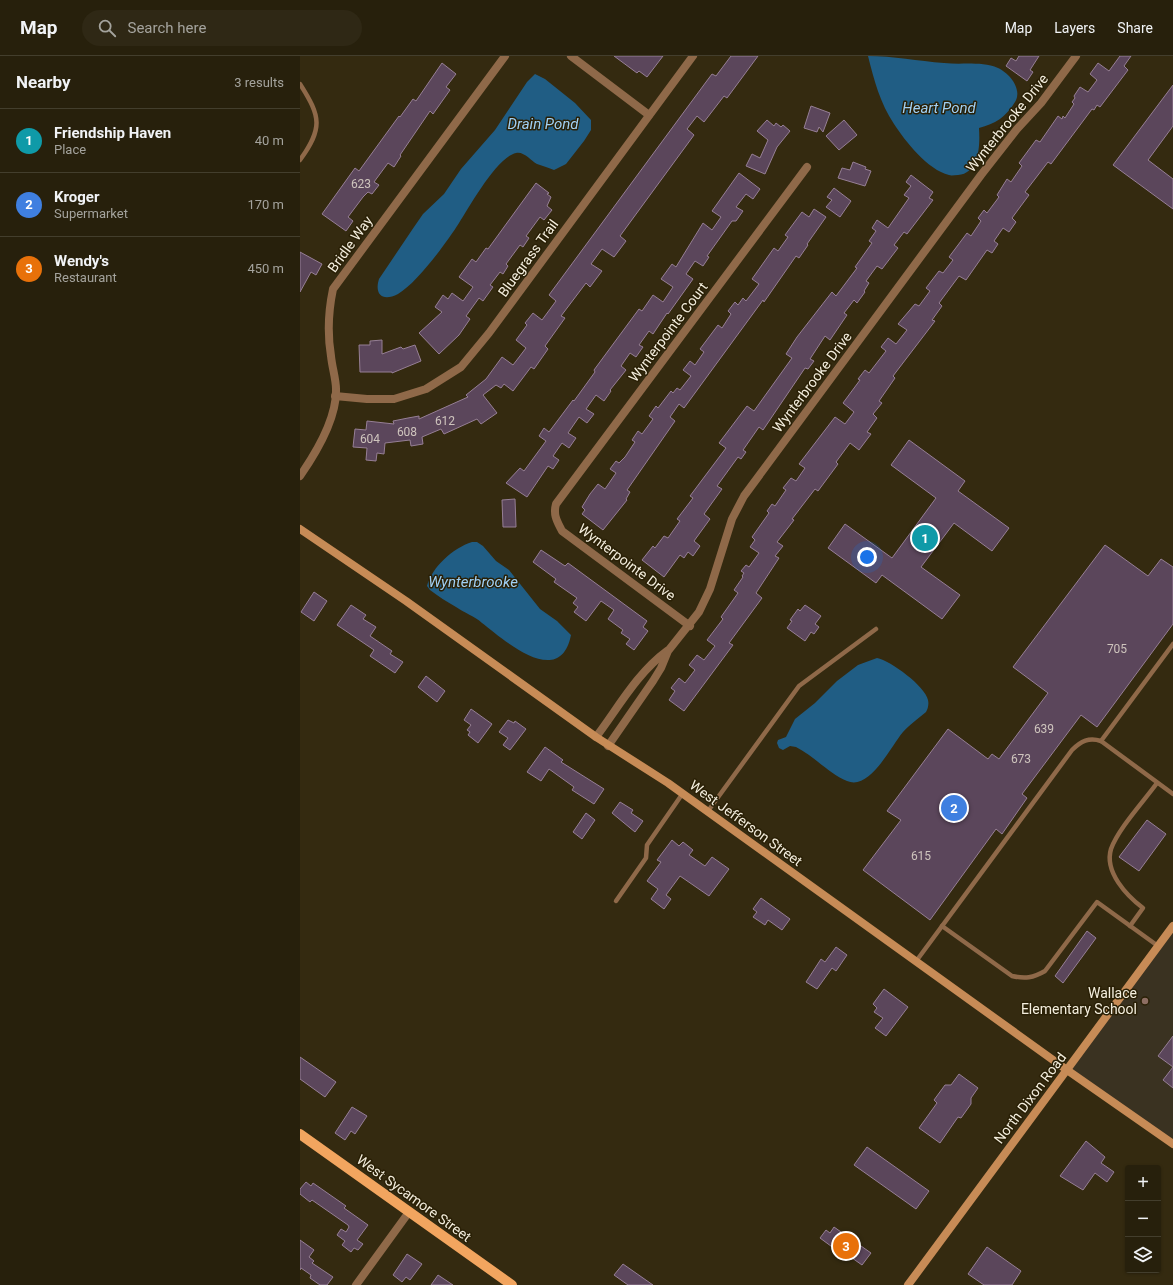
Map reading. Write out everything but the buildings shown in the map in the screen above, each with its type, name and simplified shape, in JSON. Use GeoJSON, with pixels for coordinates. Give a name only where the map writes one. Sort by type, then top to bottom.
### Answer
{"type":"FeatureCollection","features":[{"type":"Feature","properties":{"kind":"main road","name":"West Sycamore Street"},"geometry":{"type":"LineString","coordinates":[[300,1134],[512,1285]]}},
{"type":"Feature","properties":{"kind":"street","name":"Bridle Way"},"geometry":{"type":"LineString","coordinates":[[300,476],[318,449],[333,410],[336,390],[330,354],[328,313],[333,289],[505,56]]}},
{"type":"Feature","properties":{"kind":"street"},"geometry":{"type":"LineString","coordinates":[[571,56],[649,115]]}},
{"type":"Feature","properties":{"kind":"street","name":"Bluegrass Trail"},"geometry":{"type":"LineString","coordinates":[[335,396],[367,399],[394,399],[426,389],[461,367],[489,333],[693,56]]}},
{"type":"Feature","properties":{"kind":"street","name":"Wynterbrooke Drive"},"geometry":{"type":"LineString","coordinates":[[608,746],[653,681],[661,668],[668,651],[700,612],[710,589],[732,519],[744,496],[981,175],[1017,129],[1041,104],[1076,56]]}},
{"type":"Feature","properties":{"kind":"street","name":"Wynterpointe Court"},"geometry":{"type":"LineString","coordinates":[[554,515],[556,504],[807,167]]}},
{"type":"Feature","properties":{"kind":"street","name":"Wynterpointe Drive"},"geometry":{"type":"LineString","coordinates":[[554,515],[562,531],[690,626]]}},
{"type":"Feature","properties":{"kind":"street","name":"West Jefferson Street"},"geometry":{"type":"LineString","coordinates":[[300,530],[406,601],[596,738],[684,793],[917,960],[1067,1070],[1173,1144]]}},
{"type":"Feature","properties":{"kind":"street"},"geometry":{"type":"LineString","coordinates":[[596,738],[643,672],[653,661],[668,651]]}},
{"type":"Feature","properties":{"kind":"street","name":"North Dixon Road"},"geometry":{"type":"LineString","coordinates":[[908,1285],[1173,926]]}},
{"type":"Feature","properties":{"kind":"street"},"geometry":{"type":"LineString","coordinates":[[356,1285],[409,1212]]}},
{"type":"Feature","properties":{"kind":"lane"},"geometry":{"type":"LineString","coordinates":[[300,84],[315,110],[317,122],[315,136],[300,160]]}},
{"type":"Feature","properties":{"kind":"lane"},"geometry":{"type":"LineString","coordinates":[[708,811],[799,686],[876,629]]}},
{"type":"Feature","properties":{"kind":"lane"},"geometry":{"type":"LineString","coordinates":[[1101,741],[1173,644]]}},
{"type":"Feature","properties":{"kind":"lane"},"geometry":{"type":"LineString","coordinates":[[917,960],[1072,750],[1080,743],[1093,739],[1101,741],[1173,794]]}},
{"type":"Feature","properties":{"kind":"lane"},"geometry":{"type":"LineString","coordinates":[[1130,926],[1143,908],[1131,898],[1118,882],[1112,866],[1110,851],[1119,834],[1158,783]]}},
{"type":"Feature","properties":{"kind":"lane"},"geometry":{"type":"LineString","coordinates":[[616,901],[646,858],[647,846],[684,793]]}},
{"type":"Feature","properties":{"kind":"lane"},"geometry":{"type":"LineString","coordinates":[[942,926],[1012,976],[1024,979],[1036,977],[1045,971],[1097,902],[1158,946]]}},
{"type":"Feature","properties":{"kind":"shaded area","name":"Wallace Elementary School"},"geometry":{"type":"Polygon","coordinates":[[[1173,926],[1173,1144],[1067,1070],[1173,926]]]}},
{"type":"Feature","properties":{"kind":"water","name":"Heart Pond"},"geometry":{"type":"Polygon","coordinates":[[[868,56],[951,64],[978,64],[992,66],[1002,70],[1014,82],[1017,97],[1012,107],[1004,116],[995,122],[979,128],[979,149],[975,163],[971,169],[958,175],[950,175],[941,172],[925,161],[899,131],[881,100],[868,56]]]}},
{"type":"Feature","properties":{"kind":"water","name":"Drain Pond"},"geometry":{"type":"Polygon","coordinates":[[[535,74],[545,79],[575,103],[591,120],[591,130],[584,141],[566,164],[554,170],[537,164],[522,153],[516,153],[509,156],[484,183],[447,241],[414,281],[398,294],[388,297],[381,296],[378,289],[379,279],[423,214],[444,194],[461,169],[495,130],[527,82],[535,74]]]}},
{"type":"Feature","properties":{"kind":"water","name":"Wynterbrooke"},"geometry":{"type":"Polygon","coordinates":[[[472,542],[477,542],[483,546],[496,561],[509,570],[540,609],[557,621],[571,635],[565,651],[556,659],[544,660],[531,656],[517,649],[476,618],[436,594],[427,586],[433,572],[444,559],[458,549],[472,542]]]}},
{"type":"Feature","properties":{"kind":"water"},"geometry":{"type":"Polygon","coordinates":[[[877,658],[890,664],[914,681],[926,694],[928,708],[926,712],[903,732],[872,774],[864,780],[856,782],[847,781],[834,774],[796,747],[790,746],[783,750],[779,748],[777,743],[778,740],[786,737],[795,719],[815,703],[837,681],[858,665],[877,658]]]}},
{"type":"Feature","properties":{"kind":"place","name":"Friendship Haven"},"geometry":{"type":"Point","coordinates":[925,538]}},
{"type":"Feature","properties":{"kind":"place","name":"Kroger"},"geometry":{"type":"Point","coordinates":[954,808]}},
{"type":"Feature","properties":{"kind":"place","name":"Wallace Elementary School"},"geometry":{"type":"Point","coordinates":[1145,1001]}},
{"type":"Feature","properties":{"kind":"place","name":"Wendy's"},"geometry":{"type":"Point","coordinates":[846,1246]}}]}
